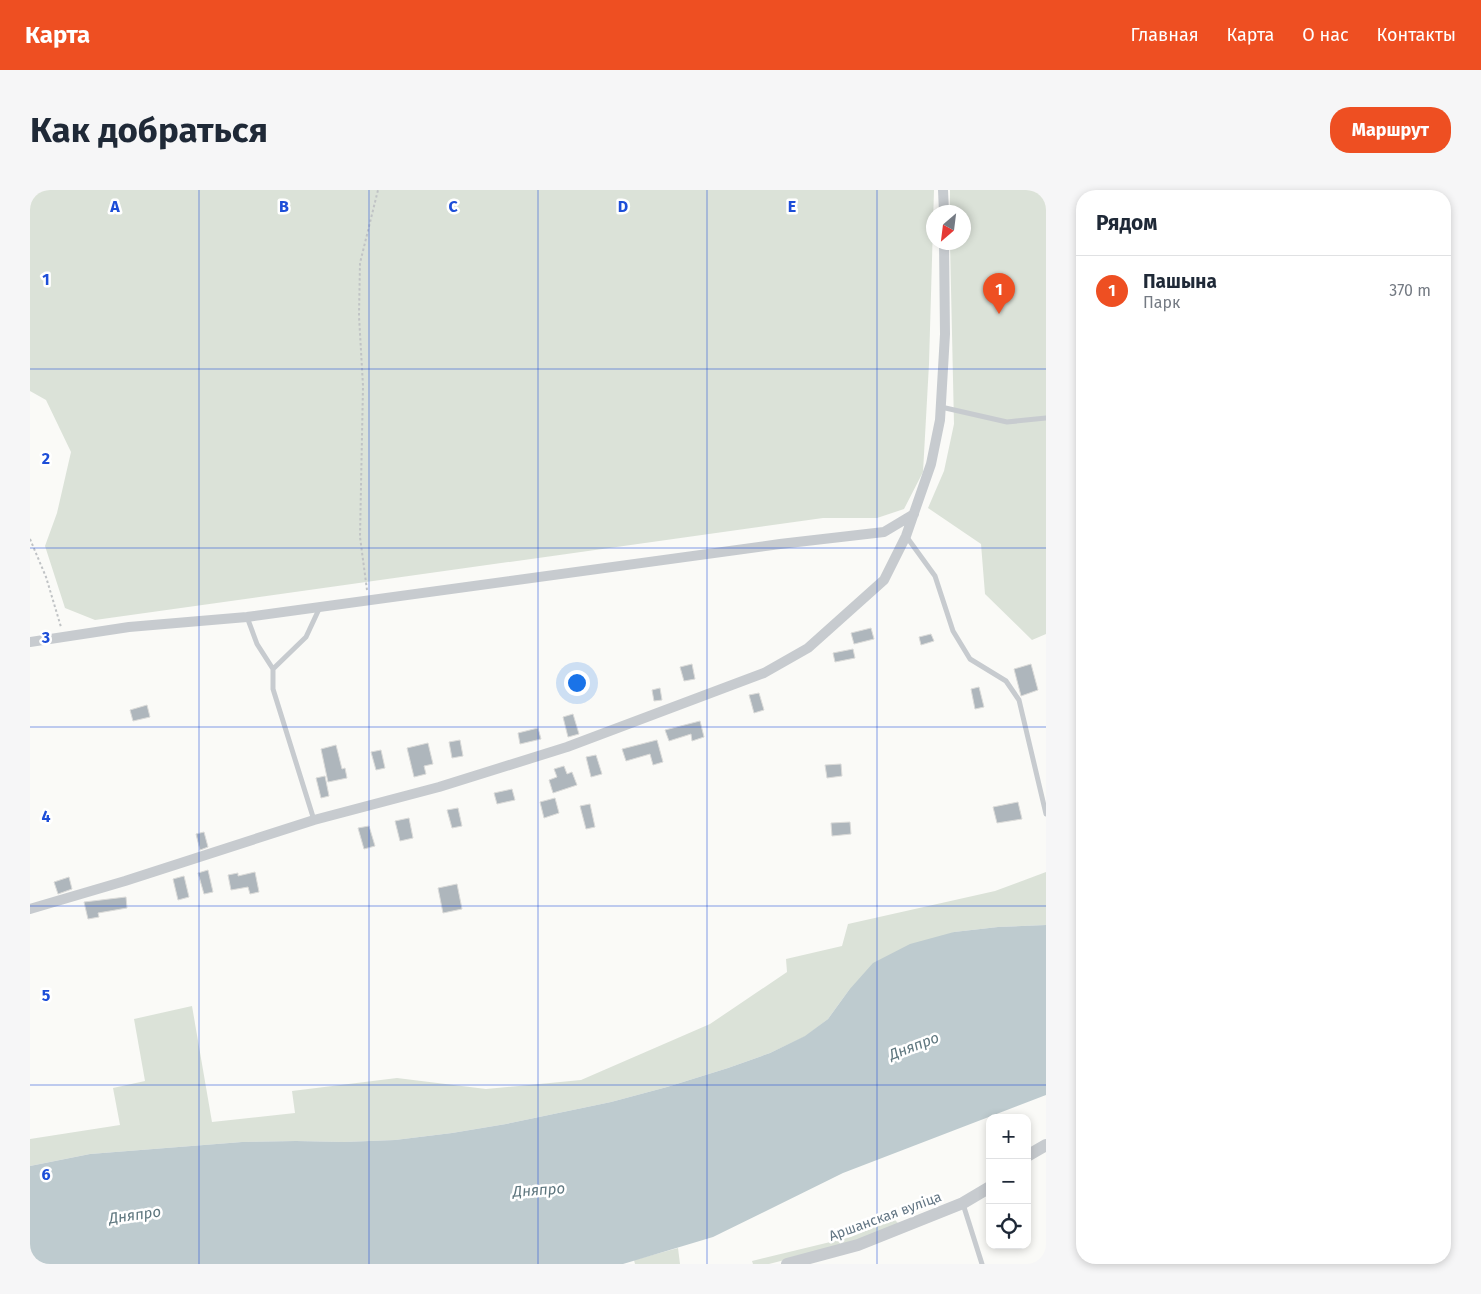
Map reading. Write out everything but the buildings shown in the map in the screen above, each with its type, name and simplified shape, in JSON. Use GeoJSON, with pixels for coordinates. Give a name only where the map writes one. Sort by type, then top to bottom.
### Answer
{"type":"FeatureCollection","features":[{"type":"Feature","properties":{"kind":"street"},"geometry":{"type":"LineString","coordinates":[[944,190],[944,205]]}},
{"type":"Feature","properties":{"kind":"street"},"geometry":{"type":"LineString","coordinates":[[30,908],[125,881],[314,820],[439,787],[567,747],[764,673],[808,648],[884,580],[906,536],[914,514],[931,464],[940,407],[945,334],[944,250]]}},
{"type":"Feature","properties":{"kind":"street"},"geometry":{"type":"LineString","coordinates":[[30,642],[129,627],[247,617],[780,544],[884,532],[914,514]]}},
{"type":"Feature","properties":{"kind":"street"},"geometry":{"type":"LineString","coordinates":[[1031,1154],[1046,1145]]}},
{"type":"Feature","properties":{"kind":"street","name":"Аршанская вуліца"},"geometry":{"type":"LineString","coordinates":[[787,1264],[858,1245],[963,1203],[986,1189]]}},
{"type":"Feature","properties":{"kind":"lane"},"geometry":{"type":"LineString","coordinates":[[940,407],[1007,422],[1046,418]]}},
{"type":"Feature","properties":{"kind":"lane"},"geometry":{"type":"LineString","coordinates":[[906,536],[935,576],[953,631],[970,659],[1006,681],[1019,700],[1046,814]]}},
{"type":"Feature","properties":{"kind":"lane"},"geometry":{"type":"LineString","coordinates":[[272,669],[306,636],[320,607]]}},
{"type":"Feature","properties":{"kind":"lane"},"geometry":{"type":"LineString","coordinates":[[247,617],[257,644],[272,669],[273,689],[314,820]]}},
{"type":"Feature","properties":{"kind":"lane"},"geometry":{"type":"LineString","coordinates":[[963,1203],[982,1264]]}},
{"type":"Feature","properties":{"kind":"path"},"geometry":{"type":"LineString","coordinates":[[368,600],[360,537],[363,386],[359,316],[360,263],[378,190]]}},
{"type":"Feature","properties":{"kind":"path"},"geometry":{"type":"LineString","coordinates":[[30,539],[46,577],[64,637]]}},
{"type":"Feature","properties":{"kind":"shaded area"},"geometry":{"type":"Polygon","coordinates":[[[30,190],[934,190],[934,205],[926,205],[926,250],[932,250],[923,472],[904,509],[877,518],[823,518],[95,620],[65,608],[45,546],[57,513],[71,452],[46,400],[30,391],[30,190]]]}},
{"type":"Feature","properties":{"kind":"shaded area"},"geometry":{"type":"Polygon","coordinates":[[[950,190],[1046,190],[1046,634],[1032,640],[985,594],[981,544],[928,508],[944,471],[954,424],[950,250],[971,250],[971,205],[950,205],[950,190]]]}},
{"type":"Feature","properties":{"kind":"shaded area"},"geometry":{"type":"Polygon","coordinates":[[[1046,872],[1046,925],[998,927],[954,932],[849,990],[828,1019],[806,1036],[770,1053],[667,1087],[611,1102],[506,1124],[452,1133],[395,1140],[242,1142],[90,1154],[30,1166],[30,1139],[120,1125],[113,1088],[145,1081],[134,1019],[192,1006],[212,1122],[295,1113],[292,1091],[397,1078],[486,1089],[581,1080],[710,1024],[787,972],[786,959],[842,946],[848,924],[995,891],[1046,872]]]}},
{"type":"Feature","properties":{"kind":"shaded area"},"geometry":{"type":"Polygon","coordinates":[[[894,1219],[899,1224],[855,1242],[769,1264],[753,1264],[752,1261],[851,1237],[894,1219]]]}},
{"type":"Feature","properties":{"kind":"shaded area"},"geometry":{"type":"Polygon","coordinates":[[[678,1248],[680,1264],[635,1264],[634,1260],[678,1248]]]}},
{"type":"Feature","properties":{"kind":"water","name":"Дняпро"},"geometry":{"type":"Polygon","coordinates":[[[1046,925],[1046,1095],[997,1114],[986,1114],[986,1118],[843,1173],[713,1237],[623,1264],[30,1264],[30,1166],[90,1154],[242,1142],[395,1140],[506,1124],[611,1102],[667,1087],[770,1053],[805,1036],[828,1019],[849,990],[873,963],[910,944],[954,932],[998,927],[1046,925]]]}},
{"type":"Feature","properties":{"kind":"place","name":"Пашына"},"geometry":{"type":"Point","coordinates":[999,314]}}]}
